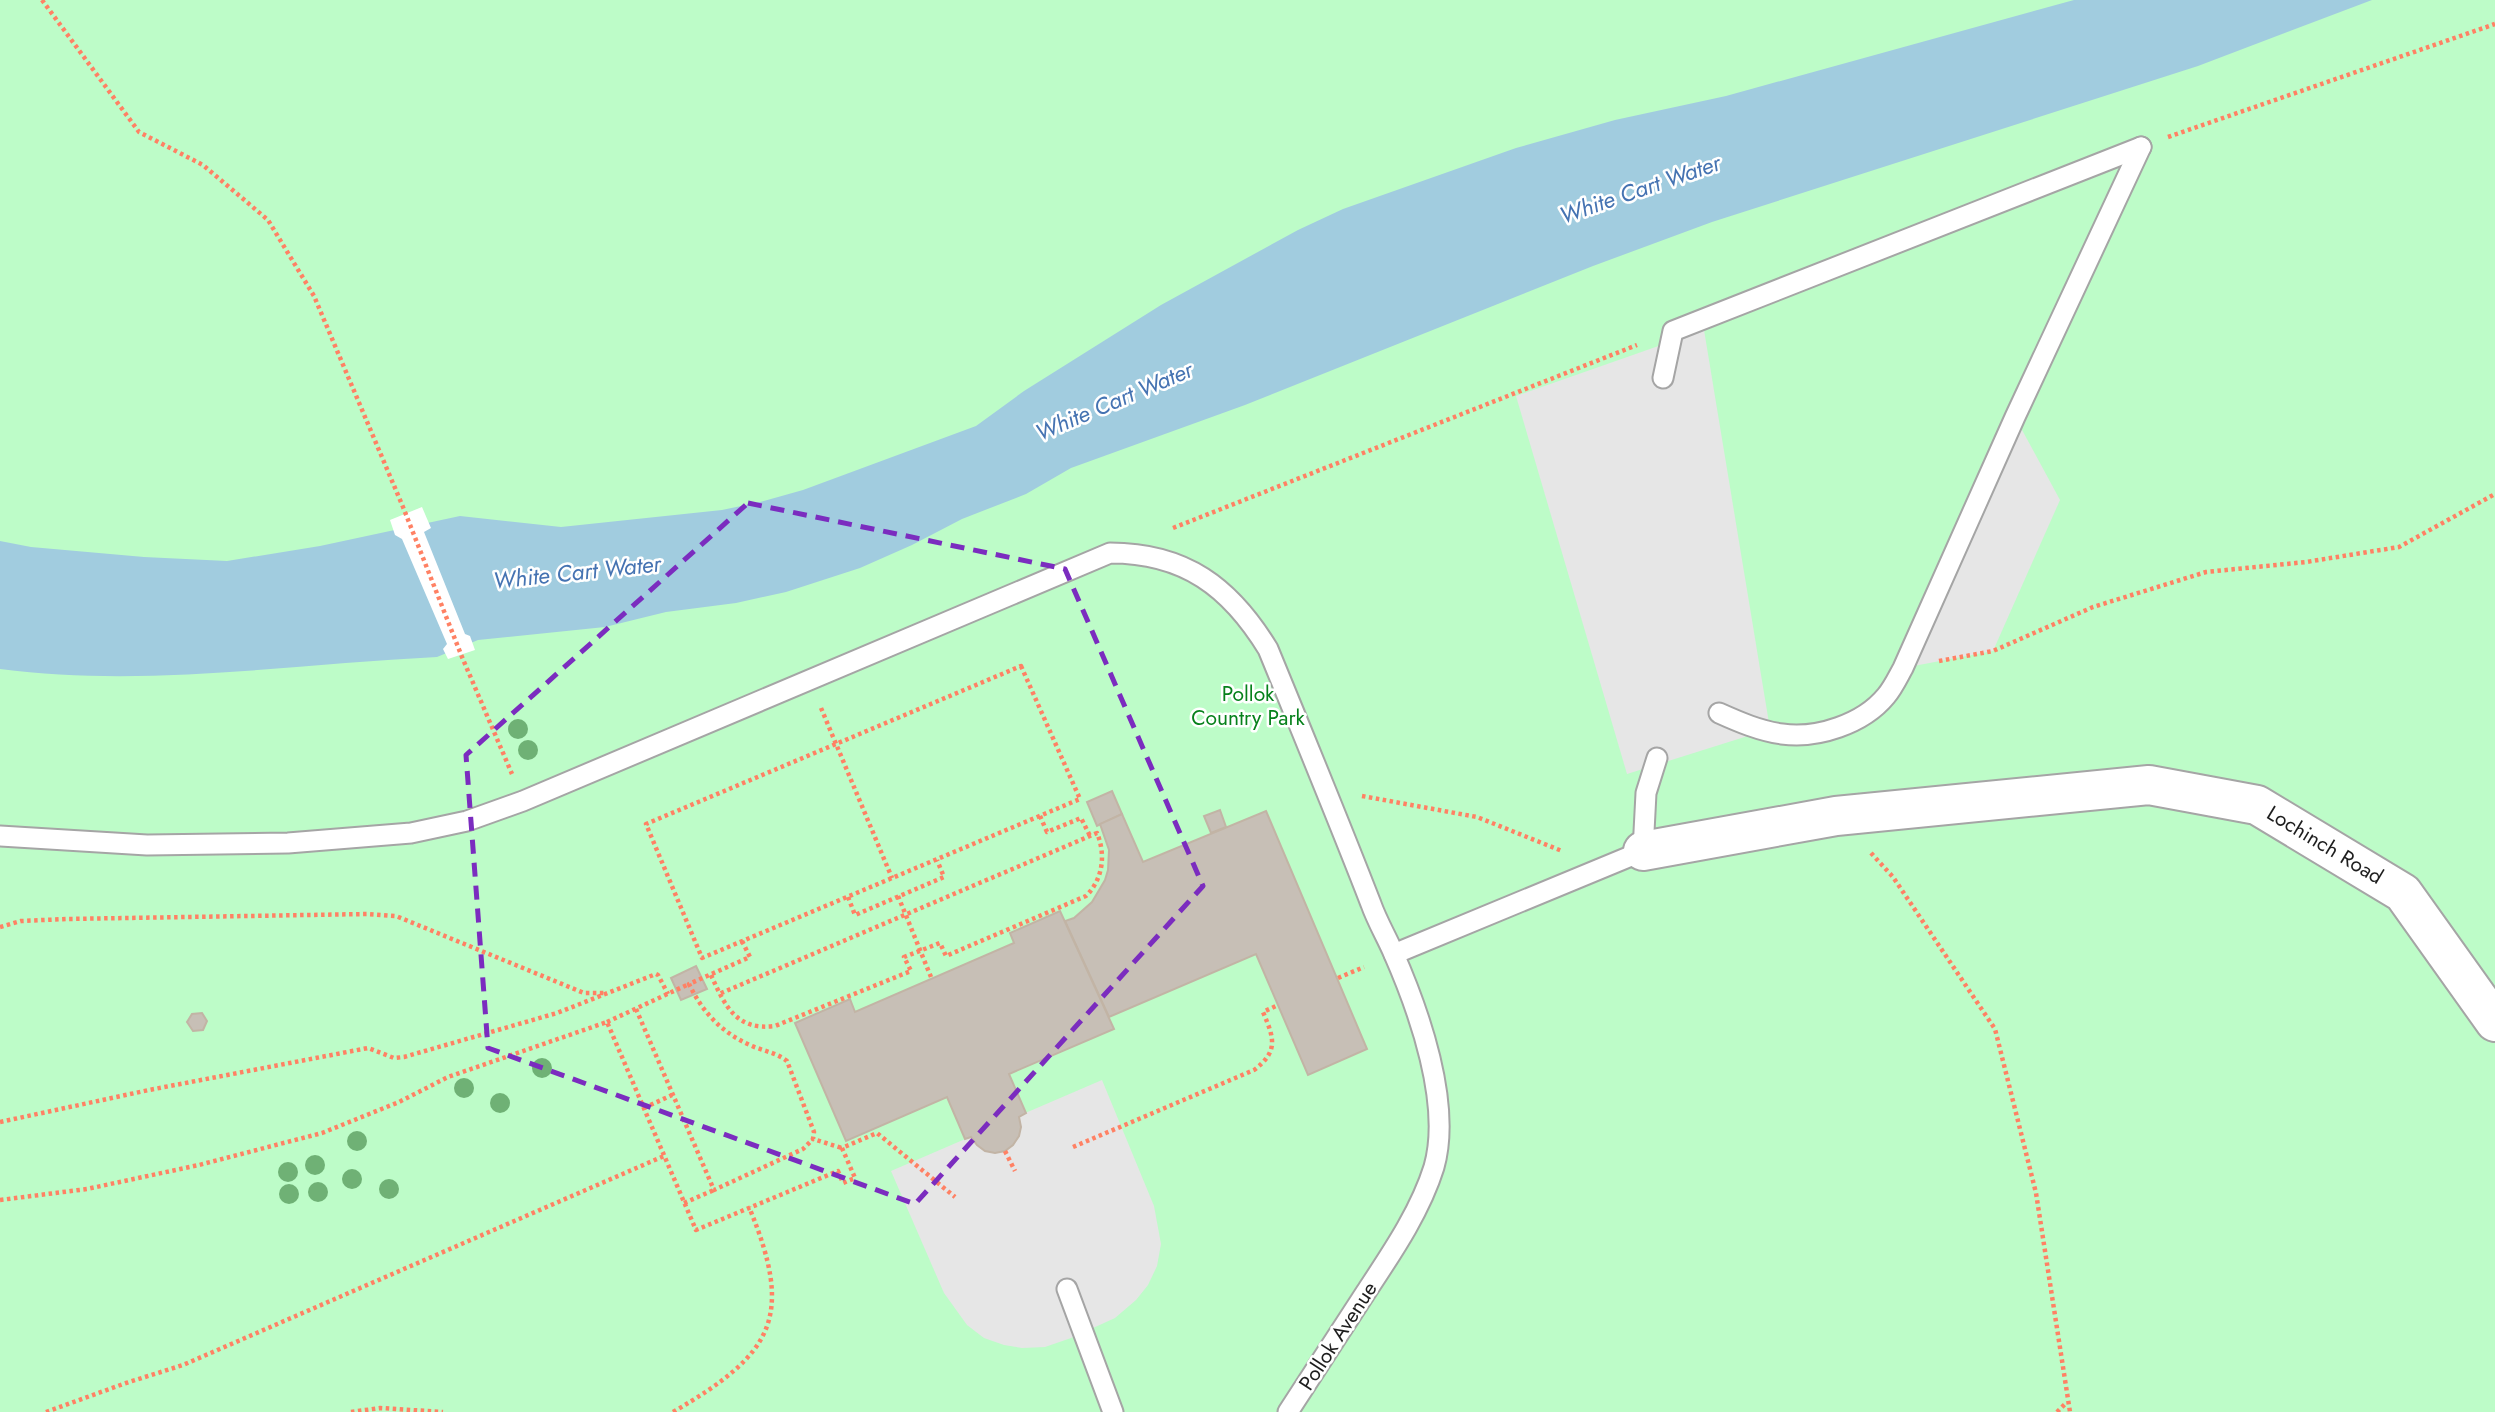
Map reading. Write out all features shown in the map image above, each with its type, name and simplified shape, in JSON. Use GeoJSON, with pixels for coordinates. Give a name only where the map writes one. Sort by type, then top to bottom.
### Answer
{"type":"FeatureCollection","features":[{"type":"Feature","properties":{"kind":"street","name":"Lochinch Road"},"geometry":{"type":"LineString","coordinates":[[1643,851],[1836,816],[2149,785],[2257,805],[2403,893],[2495,1022]]}},
{"type":"Feature","properties":{"kind":"lane"},"geometry":{"type":"LineString","coordinates":[[1663,378],[1673,331],[2141,147]]}},
{"type":"Feature","properties":{"kind":"lane"},"geometry":{"type":"LineString","coordinates":[[1719,713],[1754,727],[1782,734],[1805,735],[1862,718],[1887,696],[1903,668],[2015,417],[2141,147]]}},
{"type":"Feature","properties":{"kind":"lane"},"geometry":{"type":"LineString","coordinates":[[0,836],[147,845],[288,843],[411,833],[467,821],[523,801],[1110,553]]}},
{"type":"Feature","properties":{"kind":"lane","name":"Pollok Avenue"},"geometry":{"type":"LineString","coordinates":[[1110,553],[1140,553],[1183,566],[1212,584],[1236,604],[1254,626],[1268,649],[1373,909],[1394,954],[1416,1012],[1434,1075],[1439,1109],[1439,1139],[1429,1179],[1414,1213],[1387,1260],[1288,1412]]}},
{"type":"Feature","properties":{"kind":"lane"},"geometry":{"type":"LineString","coordinates":[[1394,954],[1643,851],[1646,793],[1657,758]]}},
{"type":"Feature","properties":{"kind":"lane"},"geometry":{"type":"LineString","coordinates":[[1068,1289],[1113,1412]]}},
{"type":"Feature","properties":{"kind":"path"},"geometry":{"type":"LineString","coordinates":[[42,0],[139,132],[202,165],[268,220],[314,296],[523,801]]}},
{"type":"Feature","properties":{"kind":"path"},"geometry":{"type":"LineString","coordinates":[[2141,147],[2495,24]]}},
{"type":"Feature","properties":{"kind":"path"},"geometry":{"type":"LineString","coordinates":[[1110,553],[1673,331]]}},
{"type":"Feature","properties":{"kind":"path"},"geometry":{"type":"LineString","coordinates":[[1903,668],[1993,651],[2093,607],[2206,572],[2306,562],[2399,548],[2495,494]]}},
{"type":"Feature","properties":{"kind":"path"},"geometry":{"type":"LineString","coordinates":[[1021,666],[1080,799],[702,958],[646,824],[836,744],[1021,666]]}},
{"type":"Feature","properties":{"kind":"path"},"geometry":{"type":"LineString","coordinates":[[822,711],[892,878]]}},
{"type":"Feature","properties":{"kind":"path"},"geometry":{"type":"LineString","coordinates":[[1326,792],[1364,796],[1477,817],[1563,851],[1596,869]]}},
{"type":"Feature","properties":{"kind":"path"},"geometry":{"type":"LineString","coordinates":[[1040,816],[1047,832],[1081,818],[1090,836]]}},
{"type":"Feature","properties":{"kind":"path"},"geometry":{"type":"LineString","coordinates":[[1836,816],[1893,877],[1995,1029],[2036,1193],[2070,1412]]}},
{"type":"Feature","properties":{"kind":"path"},"geometry":{"type":"LineString","coordinates":[[711,975],[719,994],[725,1006],[740,1020],[761,1028],[775,1026],[911,971],[904,957],[940,943],[946,957],[1086,896],[1098,880],[1102,861],[1097,833],[719,994]]}},
{"type":"Feature","properties":{"kind":"path"},"geometry":{"type":"LineString","coordinates":[[848,897],[855,915],[898,897],[944,877],[937,859]]}},
{"type":"Feature","properties":{"kind":"path"},"geometry":{"type":"LineString","coordinates":[[898,897],[931,977]]}},
{"type":"Feature","properties":{"kind":"path"},"geometry":{"type":"LineString","coordinates":[[0,927],[21,921],[368,914],[396,916],[584,993],[608,993]]}},
{"type":"Feature","properties":{"kind":"path"},"geometry":{"type":"LineString","coordinates":[[0,1200],[87,1189],[199,1165],[322,1133],[399,1102],[448,1077],[607,1022],[711,975],[750,957],[743,941]]}},
{"type":"Feature","properties":{"kind":"path"},"geometry":{"type":"LineString","coordinates":[[0,1122],[368,1048],[394,1058],[404,1057],[516,1026],[656,974],[668,994]]}},
{"type":"Feature","properties":{"kind":"path"},"geometry":{"type":"LineString","coordinates":[[684,1203],[803,1149],[813,1139],[814,1132],[791,1065],[782,1056],[750,1045],[718,1026],[702,1008],[690,984]]}},
{"type":"Feature","properties":{"kind":"path"},"geometry":{"type":"LineString","coordinates":[[1073,1147],[1254,1070],[1272,1052],[1273,1040],[1263,1012],[1278,1005]]}},
{"type":"Feature","properties":{"kind":"path"},"geometry":{"type":"LineString","coordinates":[[636,1009],[714,1190]]}},
{"type":"Feature","properties":{"kind":"path"},"geometry":{"type":"LineString","coordinates":[[607,1022],[696,1230],[838,1171],[843,1183],[855,1178],[842,1148]]}},
{"type":"Feature","properties":{"kind":"path"},"geometry":{"type":"LineString","coordinates":[[644,1108],[672,1095]]}},
{"type":"Feature","properties":{"kind":"path"},"geometry":{"type":"LineString","coordinates":[[813,1139],[842,1148],[877,1133],[955,1197]]}},
{"type":"Feature","properties":{"kind":"path"},"geometry":{"type":"LineString","coordinates":[[1005,1151],[1015,1171]]}},
{"type":"Feature","properties":{"kind":"path"},"geometry":{"type":"LineString","coordinates":[[46,1412],[183,1365],[664,1156]]}},
{"type":"Feature","properties":{"kind":"path"},"geometry":{"type":"LineString","coordinates":[[673,1412],[739,1368],[754,1351],[767,1327],[772,1308],[772,1277],[764,1242],[749,1208]]}},
{"type":"Feature","properties":{"kind":"path"},"geometry":{"type":"LineString","coordinates":[[2057,1412],[2068,1401]]}},
{"type":"Feature","properties":{"kind":"path"},"geometry":{"type":"LineString","coordinates":[[351,1412],[380,1408],[443,1412]]}},
{"type":"Feature","properties":{"kind":"highlighted area"},"geometry":{"type":"Polygon","coordinates":[[[748,503],[1065,569],[1203,886],[915,1204],[488,1048],[466,755],[748,503]]]}},
{"type":"Feature","properties":{"kind":"green space","name":"Pollok Country Park"},"geometry":{"type":"Polygon","coordinates":[[[0,0],[2495,0],[2495,1412],[0,1412],[0,0]]]}},
{"type":"Feature","properties":{"kind":"shaded area"},"geometry":{"type":"Polygon","coordinates":[[[1704,330],[1770,729],[1627,774],[1516,396],[1704,330]]]}},
{"type":"Feature","properties":{"kind":"shaded area"},"geometry":{"type":"Polygon","coordinates":[[[2015,417],[2060,500],[1993,651],[1903,668],[2015,417]]]}},
{"type":"Feature","properties":{"kind":"shaded area"},"geometry":{"type":"Polygon","coordinates":[[[1102,1080],[1154,1206],[1161,1244],[1157,1266],[1148,1285],[1136,1300],[1115,1318],[1071,1338],[1045,1347],[1022,1348],[984,1338],[967,1325],[944,1293],[891,1171],[1102,1080]]]}},
{"type":"Feature","properties":{"kind":"water","name":"White Cart Water"},"geometry":{"type":"Polygon","coordinates":[[[2074,0],[2372,0],[2198,66],[1712,222],[1593,266],[1245,405],[1071,468],[1026,494],[962,519],[860,568],[786,592],[736,603],[666,612],[605,627],[478,640],[437,657],[164,675],[54,674],[0,669],[0,541],[31,547],[144,557],[227,561],[320,546],[460,516],[561,527],[722,510],[760,502],[803,490],[976,426],[1024,391],[1161,305],[1298,230],[1343,209],[1516,148],[1615,120],[1726,96],[2074,0]]]}},
{"type":"Feature","properties":{"kind":"pier"},"geometry":{"type":"Polygon","coordinates":[[[422,507],[431,528],[424,532],[465,634],[470,636],[475,650],[448,659],[443,649],[447,644],[402,539],[395,535],[390,520],[422,507]]]}},
{"type":"Feature","properties":{"kind":"building"},"geometry":{"type":"Polygon","coordinates":[[[1112,791],[1122,814],[1097,826],[1087,802],[1112,791]]]}},
{"type":"Feature","properties":{"kind":"building"},"geometry":{"type":"Polygon","coordinates":[[[1220,810],[1226,827],[1211,833],[1204,816],[1220,810]]]}},
{"type":"Feature","properties":{"kind":"building"},"geometry":{"type":"Polygon","coordinates":[[[1266,811],[1367,1049],[1308,1075],[1256,954],[1109,1017],[1065,921],[1074,918],[1092,902],[1105,880],[1109,850],[1100,824],[1122,814],[1143,862],[1266,811]]]}},
{"type":"Feature","properties":{"kind":"building"},"geometry":{"type":"Polygon","coordinates":[[[1060,911],[1114,1029],[1009,1074],[1026,1113],[1019,1117],[1021,1127],[1013,1145],[1005,1151],[995,1153],[985,1151],[971,1137],[965,1139],[947,1097],[846,1141],[795,1023],[850,999],[855,1012],[1014,943],[1010,933],[1060,911]]]}},
{"type":"Feature","properties":{"kind":"building"},"geometry":{"type":"Polygon","coordinates":[[[696,966],[707,989],[681,1000],[671,978],[696,966]]]}},
{"type":"Feature","properties":{"kind":"building"},"geometry":{"type":"Polygon","coordinates":[[[202,1013],[207,1021],[203,1030],[193,1031],[187,1022],[192,1014],[202,1013]]]}}]}
